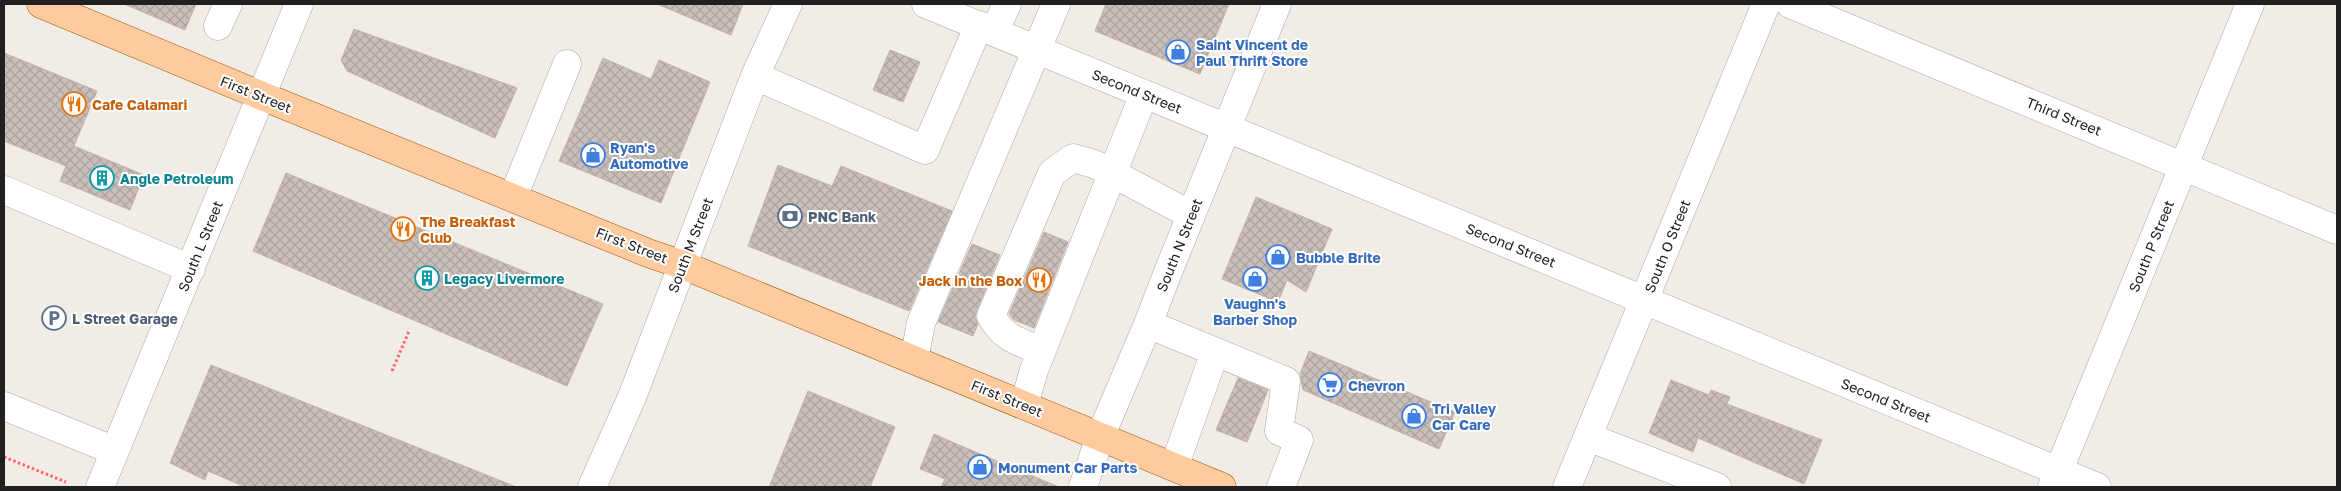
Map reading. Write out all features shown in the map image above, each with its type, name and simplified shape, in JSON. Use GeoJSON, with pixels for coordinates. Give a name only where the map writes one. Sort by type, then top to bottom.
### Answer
{"type":"FeatureCollection","features":[{"type":"Feature","properties":{"kind":"main road","name":"First Street"},"geometry":{"type":"LineString","coordinates":[[41,4],[1222,487]]}},
{"type":"Feature","properties":{"kind":"street","name":"South L Street"},"geometry":{"type":"LineString","coordinates":[[100,487],[299,4]]}},
{"type":"Feature","properties":{"kind":"street","name":"South M Street"},"geometry":{"type":"LineString","coordinates":[[592,487],[632,397],[755,76],[788,4]]}},
{"type":"Feature","properties":{"kind":"street","name":"Second Street"},"geometry":{"type":"LineString","coordinates":[[926,4],[1645,300],[2056,479],[2097,487]]}},
{"type":"Feature","properties":{"kind":"street"},"geometry":{"type":"LineString","coordinates":[[755,76],[925,150],[987,29],[1007,4]]}},
{"type":"Feature","properties":{"kind":"street"},"geometry":{"type":"LineString","coordinates":[[914,360],[922,323],[1056,4]]}},
{"type":"Feature","properties":{"kind":"street","name":"South N Street"},"geometry":{"type":"LineString","coordinates":[[1083,487],[1100,437],[1278,4]]}},
{"type":"Feature","properties":{"kind":"street","name":"South O Street"},"geometry":{"type":"LineString","coordinates":[[1567,487],[1766,4]]}},
{"type":"Feature","properties":{"kind":"street","name":"Third Street"},"geometry":{"type":"LineString","coordinates":[[1790,4],[2337,230]]}},
{"type":"Feature","properties":{"kind":"street","name":"South P Street"},"geometry":{"type":"LineString","coordinates":[[2056,479],[2250,4]]}},
{"type":"Feature","properties":{"kind":"street"},"geometry":{"type":"LineString","coordinates":[[513,197],[567,64]]}},
{"type":"Feature","properties":{"kind":"street"},"geometry":{"type":"LineString","coordinates":[[1024,405],[1041,351],[1144,94]]}},
{"type":"Feature","properties":{"kind":"street"},"geometry":{"type":"LineString","coordinates":[[1041,351],[1014,340],[999,330],[991,316],[1052,174],[1073,158],[1094,164],[1191,215]]}},
{"type":"Feature","properties":{"kind":"street"},"geometry":{"type":"LineString","coordinates":[[4,190],[191,269]]}},
{"type":"Feature","properties":{"kind":"street"},"geometry":{"type":"LineString","coordinates":[[1148,324],[1286,380],[1279,431],[1299,440],[1281,487]]}},
{"type":"Feature","properties":{"kind":"street"},"geometry":{"type":"LineString","coordinates":[[1174,467],[1215,352]]}},
{"type":"Feature","properties":{"kind":"street"},"geometry":{"type":"LineString","coordinates":[[4,406],[115,451]]}},
{"type":"Feature","properties":{"kind":"street"},"geometry":{"type":"LineString","coordinates":[[1588,437],[1717,487]]}},
{"type":"Feature","properties":{"kind":"path"},"geometry":{"type":"LineString","coordinates":[[392,371],[408,331]]}},
{"type":"Feature","properties":{"kind":"path"},"geometry":{"type":"LineString","coordinates":[[4,458],[66,482]]}},
{"type":"Feature","properties":{"kind":"building"},"geometry":{"type":"Polygon","coordinates":[[[124,4],[196,4],[185,30],[124,4]]]}},
{"type":"Feature","properties":{"kind":"building"},"geometry":{"type":"Polygon","coordinates":[[[657,4],[743,4],[731,35],[657,4]]]}},
{"type":"Feature","properties":{"kind":"building","name":"Saint Vincent de Paul Thrift Store"},"geometry":{"type":"Polygon","coordinates":[[[1106,4],[1229,4],[1200,74],[1095,31],[1106,4]]]}},
{"type":"Feature","properties":{"kind":"building"},"geometry":{"type":"Polygon","coordinates":[[[354,29],[517,88],[495,138],[347,71],[341,60],[354,29]]]}},
{"type":"Feature","properties":{"kind":"building"},"geometry":{"type":"Polygon","coordinates":[[[890,50],[920,62],[903,102],[873,90],[890,50]]]}},
{"type":"Feature","properties":{"kind":"building"},"geometry":{"type":"Polygon","coordinates":[[[4,53],[97,91],[74,146],[144,175],[130,210],[60,181],[66,166],[4,141],[4,53]]]}},
{"type":"Feature","properties":{"kind":"building"},"geometry":{"type":"Polygon","coordinates":[[[603,58],[651,79],[659,60],[710,82],[661,203],[559,161],[603,58]]]}},
{"type":"Feature","properties":{"kind":"building"},"geometry":{"type":"Polygon","coordinates":[[[778,165],[832,186],[841,166],[952,211],[909,311],[748,246],[778,165]]]}},
{"type":"Feature","properties":{"kind":"building","name":"Legacy Livermore"},"geometry":{"type":"Polygon","coordinates":[[[286,173],[603,304],[567,386],[253,251],[286,173]]]}},
{"type":"Feature","properties":{"kind":"building"},"geometry":{"type":"Polygon","coordinates":[[[1256,197],[1332,229],[1306,292],[1287,280],[1278,302],[1222,279],[1256,197]]]}},
{"type":"Feature","properties":{"kind":"building"},"geometry":{"type":"Polygon","coordinates":[[[1044,232],[1068,242],[1034,328],[1014,320],[1009,314],[1044,232]]]}},
{"type":"Feature","properties":{"kind":"building"},"geometry":{"type":"Polygon","coordinates":[[[972,244],[1000,255],[977,310],[975,317],[978,324],[973,336],[938,322],[972,244]]]}},
{"type":"Feature","properties":{"kind":"building"},"geometry":{"type":"Polygon","coordinates":[[[1309,351],[1455,412],[1439,449],[1303,390],[1300,374],[1309,351]]]}},
{"type":"Feature","properties":{"kind":"building"},"geometry":{"type":"Polygon","coordinates":[[[211,365],[514,487],[245,487],[208,471],[205,480],[170,463],[211,365]]]}},
{"type":"Feature","properties":{"kind":"building"},"geometry":{"type":"Polygon","coordinates":[[[1238,378],[1268,390],[1247,442],[1216,430],[1238,378]]]}},
{"type":"Feature","properties":{"kind":"building"},"geometry":{"type":"Polygon","coordinates":[[[1671,380],[1709,395],[1711,390],[1730,397],[1727,404],[1822,440],[1804,484],[1698,438],[1693,452],[1649,433],[1671,380]]]}},
{"type":"Feature","properties":{"kind":"building"},"geometry":{"type":"Polygon","coordinates":[[[808,391],[895,427],[870,487],[769,487],[808,391]]]}},
{"type":"Feature","properties":{"kind":"building","name":"Monument Car Parts"},"geometry":{"type":"Polygon","coordinates":[[[934,434],[1059,487],[941,487],[945,479],[920,469],[934,434]]]}},
{"type":"Feature","properties":{"kind":"place","name":"Saint Vincent de Paul Thrift Store"},"geometry":{"type":"Point","coordinates":[1178,52]}},
{"type":"Feature","properties":{"kind":"place","name":"Cafe Calamari"},"geometry":{"type":"Point","coordinates":[74,104]}},
{"type":"Feature","properties":{"kind":"place","name":"Ryan's Automotive"},"geometry":{"type":"Point","coordinates":[593,155]}},
{"type":"Feature","properties":{"kind":"place","name":"Angle Petroleum"},"geometry":{"type":"Point","coordinates":[102,178]}},
{"type":"Feature","properties":{"kind":"place","name":"PNC Bank"},"geometry":{"type":"Point","coordinates":[790,216]}},
{"type":"Feature","properties":{"kind":"place","name":"The Breakfast Club"},"geometry":{"type":"Point","coordinates":[403,229]}},
{"type":"Feature","properties":{"kind":"place","name":"Bubble Brite"},"geometry":{"type":"Point","coordinates":[1278,257]}},
{"type":"Feature","properties":{"kind":"place","name":"Legacy Livermore"},"geometry":{"type":"Point","coordinates":[427,278]}},
{"type":"Feature","properties":{"kind":"place","name":"Vaughn's Barber Shop"},"geometry":{"type":"Point","coordinates":[1255,279]}},
{"type":"Feature","properties":{"kind":"place","name":"Jack in the Box"},"geometry":{"type":"Point","coordinates":[1039,280]}},
{"type":"Feature","properties":{"kind":"place","name":"L Street Garage"},"geometry":{"type":"Point","coordinates":[54,318]}},
{"type":"Feature","properties":{"kind":"place","name":"Chevron"},"geometry":{"type":"Point","coordinates":[1330,385]}},
{"type":"Feature","properties":{"kind":"place","name":"Tri Valley Car Care"},"geometry":{"type":"Point","coordinates":[1414,416]}},
{"type":"Feature","properties":{"kind":"place","name":"Monument Car Parts"},"geometry":{"type":"Point","coordinates":[980,467]}}]}
